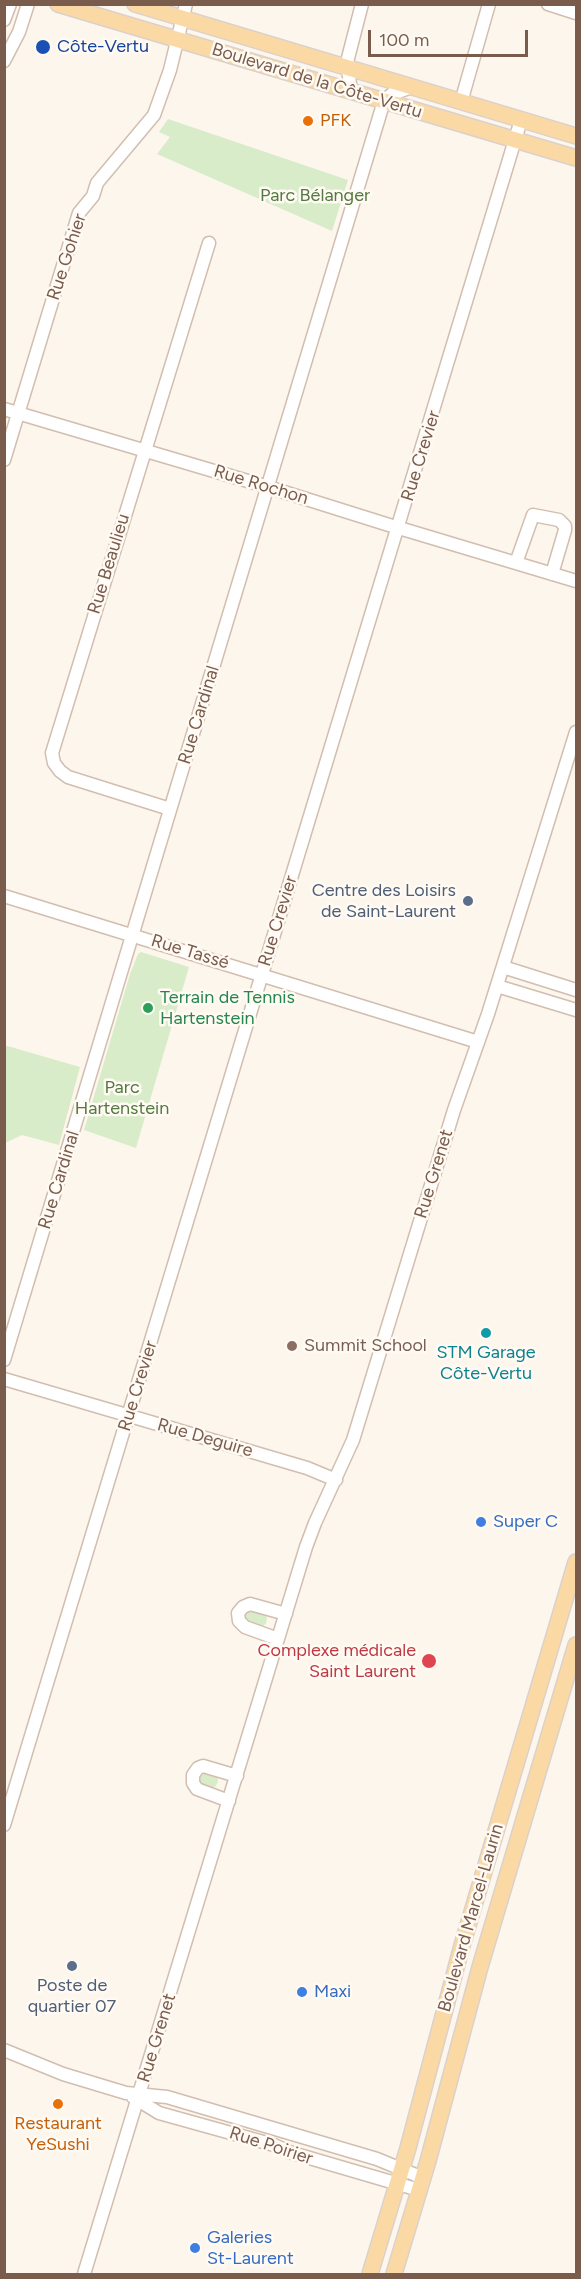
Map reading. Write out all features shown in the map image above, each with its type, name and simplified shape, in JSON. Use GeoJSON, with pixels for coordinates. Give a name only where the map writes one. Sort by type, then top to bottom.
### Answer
{"type":"FeatureCollection","features":[{"type":"Feature","properties":{"kind":"main road","name":"Boulevard de la Côte-Vertu"},"geometry":{"type":"LineString","coordinates":[[58,4],[576,158]]}},
{"type":"Feature","properties":{"kind":"main road","name":"Boulevard de la Côte-Vertu"},"geometry":{"type":"LineString","coordinates":[[135,4],[184,12],[347,68],[576,136]]}},
{"type":"Feature","properties":{"kind":"main road","name":"Boulevard Marcel-Laurin"},"geometry":{"type":"LineString","coordinates":[[370,2274],[461,1949],[576,1562]]}},
{"type":"Feature","properties":{"kind":"main road","name":"Boulevard Marcel-Laurin"},"geometry":{"type":"LineString","coordinates":[[394,2274],[483,1957],[576,1645]]}},
{"type":"Feature","properties":{"kind":"street"},"geometry":{"type":"LineString","coordinates":[[4,20],[10,4]]}},
{"type":"Feature","properties":{"kind":"street"},"geometry":{"type":"LineString","coordinates":[[4,61],[19,32],[28,4]]}},
{"type":"Feature","properties":{"kind":"street"},"geometry":{"type":"LineString","coordinates":[[351,91],[347,68],[349,50],[362,4]]}},
{"type":"Feature","properties":{"kind":"street"},"geometry":{"type":"LineString","coordinates":[[461,102],[489,4]]}},
{"type":"Feature","properties":{"kind":"street"},"geometry":{"type":"LineString","coordinates":[[548,4],[576,13]]}},
{"type":"Feature","properties":{"kind":"street","name":"Rue Gohier"},"geometry":{"type":"LineString","coordinates":[[4,460],[82,208],[93,196],[97,183],[154,115],[170,70],[184,12]]}},
{"type":"Feature","properties":{"kind":"street"},"geometry":{"type":"LineString","coordinates":[[384,101],[392,94],[412,87]]}},
{"type":"Feature","properties":{"kind":"street","name":"Rue Cardinal"},"geometry":{"type":"LineString","coordinates":[[4,1360],[384,101]]}},
{"type":"Feature","properties":{"kind":"street","name":"Rue Crevier"},"geometry":{"type":"LineString","coordinates":[[4,1825],[521,120]]}},
{"type":"Feature","properties":{"kind":"street","name":"Rue Beaulieu"},"geometry":{"type":"LineString","coordinates":[[170,809],[69,777],[54,763],[52,753],[209,243]]}},
{"type":"Feature","properties":{"kind":"street","name":"Rue Rochon"},"geometry":{"type":"LineString","coordinates":[[4,409],[268,486],[576,581]]}},
{"type":"Feature","properties":{"kind":"street"},"geometry":{"type":"LineString","coordinates":[[516,563],[533,515],[559,520],[566,530],[552,574]]}},
{"type":"Feature","properties":{"kind":"street","name":"Rue Grenet"},"geometry":{"type":"LineString","coordinates":[[84,2274],[313,1529],[356,1431],[454,1110],[497,986],[576,732]]}},
{"type":"Feature","properties":{"kind":"street","name":"Rue Tassé"},"geometry":{"type":"LineString","coordinates":[[4,896],[478,1042]]}},
{"type":"Feature","properties":{"kind":"street"},"geometry":{"type":"LineString","coordinates":[[503,967],[576,990]]}},
{"type":"Feature","properties":{"kind":"street"},"geometry":{"type":"LineString","coordinates":[[497,986],[576,1010]]}},
{"type":"Feature","properties":{"kind":"street","name":"Rue Deguire"},"geometry":{"type":"LineString","coordinates":[[4,1379],[307,1468],[336,1480]]}},
{"type":"Feature","properties":{"kind":"street"},"geometry":{"type":"LineString","coordinates":[[278,1639],[245,1627],[239,1622],[238,1613],[250,1604],[286,1614]]}},
{"type":"Feature","properties":{"kind":"street"},"geometry":{"type":"LineString","coordinates":[[229,1801],[197,1789],[193,1783],[193,1775],[198,1768],[203,1766],[237,1776]]}},
{"type":"Feature","properties":{"kind":"street","name":"Rue Poirier"},"geometry":{"type":"LineString","coordinates":[[5,2053],[63,2074],[139,2097],[167,2097],[366,2156],[401,2169],[421,2184]]}},
{"type":"Feature","properties":{"kind":"street","name":"Rue Poirier"},"geometry":{"type":"LineString","coordinates":[[139,2097],[159,2113],[274,2145],[289,2152],[397,2184],[421,2184]]}},
{"type":"Feature","properties":{"kind":"green space","name":"Parc Bélanger"},"geometry":{"type":"Polygon","coordinates":[[[168,119],[348,180],[332,231],[157,154],[170,137],[159,132],[168,119]]]}},
{"type":"Feature","properties":{"kind":"green space","name":"Parc Hartenstein"},"geometry":{"type":"Polygon","coordinates":[[[141,952],[189,967],[136,1148],[84,1130],[130,974],[141,952]]]}},
{"type":"Feature","properties":{"kind":"green space","name":"Parc Hartenstein"},"geometry":{"type":"Polygon","coordinates":[[[4,1045],[80,1067],[59,1145],[22,1135],[5,1143],[4,1045]]]}},
{"type":"Feature","properties":{"kind":"green space"},"geometry":{"type":"Polygon","coordinates":[[[249,1609],[264,1613],[267,1618],[266,1624],[260,1627],[250,1625],[244,1619],[243,1613],[249,1609]]]}},
{"type":"Feature","properties":{"kind":"green space"},"geometry":{"type":"Polygon","coordinates":[[[205,1771],[213,1771],[218,1776],[216,1787],[205,1789],[200,1784],[200,1776],[205,1771]]]}},
{"type":"Feature","properties":{"kind":"place","name":"Côte-Vertu"},"geometry":{"type":"Point","coordinates":[43,47]}},
{"type":"Feature","properties":{"kind":"place","name":"PFK"},"geometry":{"type":"Point","coordinates":[308,121]}},
{"type":"Feature","properties":{"kind":"place","name":"Centre des Loisirs de Saint-Laurent"},"geometry":{"type":"Point","coordinates":[468,901]}},
{"type":"Feature","properties":{"kind":"place","name":"Terrain de Tennis Hartenstein"},"geometry":{"type":"Point","coordinates":[148,1008]}},
{"type":"Feature","properties":{"kind":"place","name":"STM Garage Côte-Vertu"},"geometry":{"type":"Point","coordinates":[486,1333]}},
{"type":"Feature","properties":{"kind":"place","name":"Summit School"},"geometry":{"type":"Point","coordinates":[292,1346]}},
{"type":"Feature","properties":{"kind":"place","name":"Super C"},"geometry":{"type":"Point","coordinates":[481,1522]}},
{"type":"Feature","properties":{"kind":"place","name":"Complexe médicale Saint Laurent"},"geometry":{"type":"Point","coordinates":[429,1661]}},
{"type":"Feature","properties":{"kind":"place","name":"Poste de quartier 07"},"geometry":{"type":"Point","coordinates":[72,1966]}},
{"type":"Feature","properties":{"kind":"place","name":"Maxi"},"geometry":{"type":"Point","coordinates":[302,1992]}},
{"type":"Feature","properties":{"kind":"place","name":"Restaurant YeSushi"},"geometry":{"type":"Point","coordinates":[58,2104]}},
{"type":"Feature","properties":{"kind":"place","name":"Galeries St-Laurent"},"geometry":{"type":"Point","coordinates":[195,2248]}}]}
